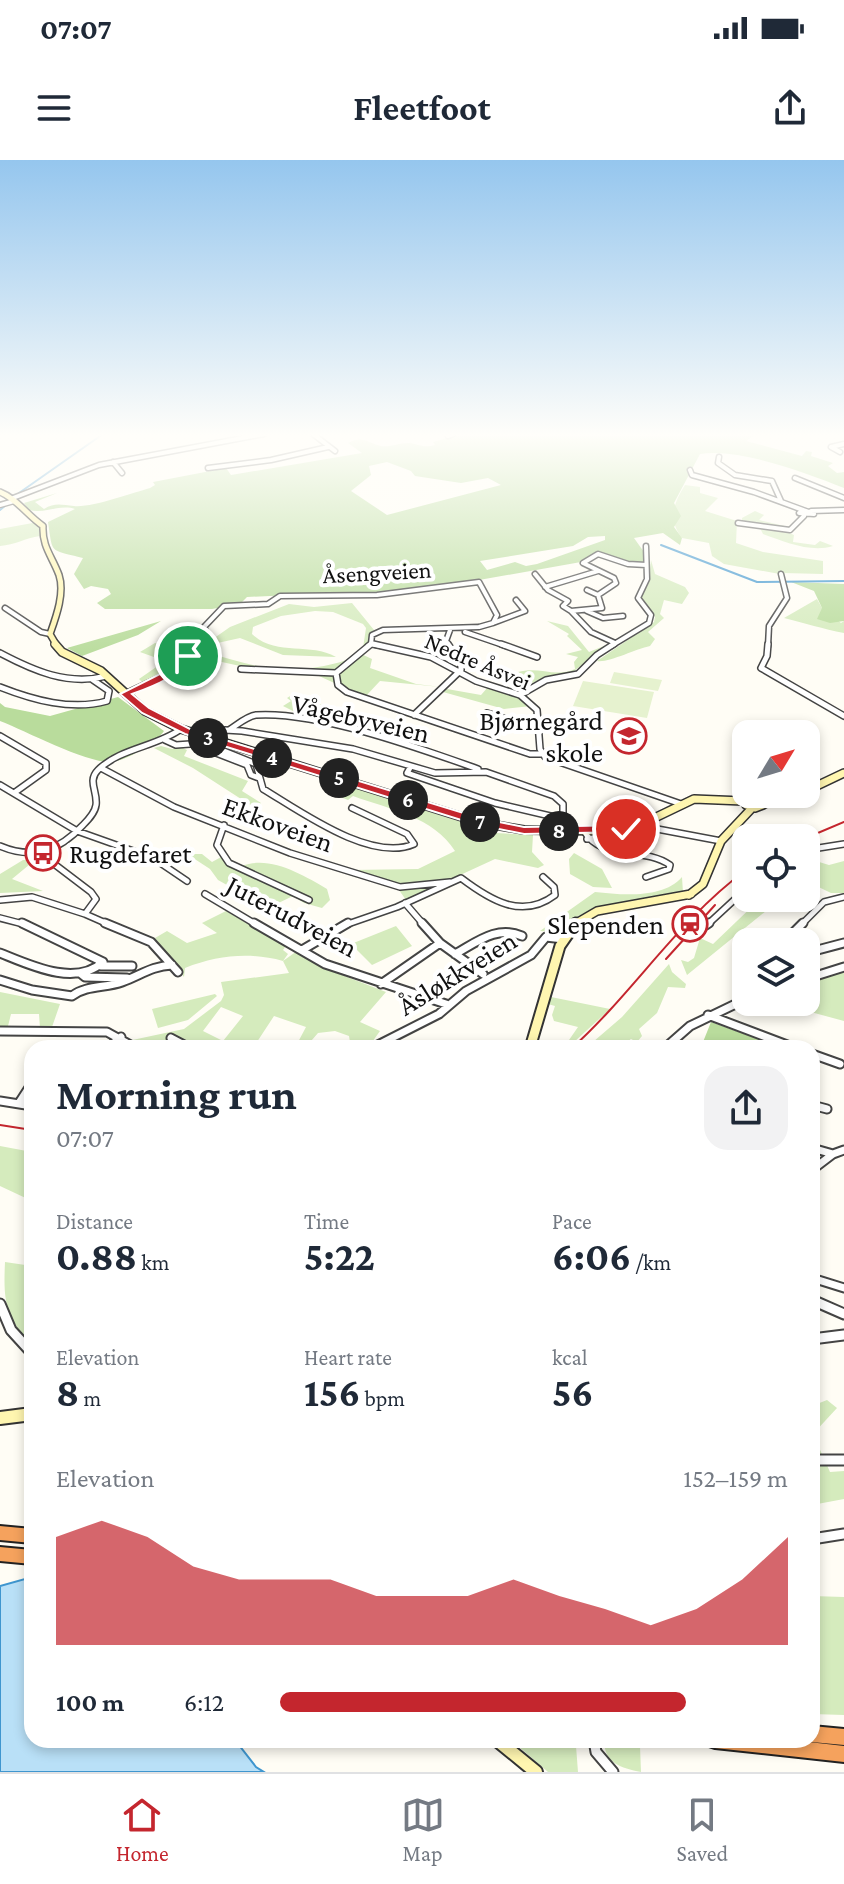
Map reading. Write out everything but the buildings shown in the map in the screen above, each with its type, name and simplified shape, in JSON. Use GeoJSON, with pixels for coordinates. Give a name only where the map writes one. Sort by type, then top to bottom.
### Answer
{"type":"FeatureCollection","features":[{"type":"Feature","properties":{"kind":"highway"},"geometry":{"type":"LineString","coordinates":[[0,1533],[24,1535]]}},
{"type":"Feature","properties":{"kind":"highway"},"geometry":{"type":"LineString","coordinates":[[0,1554],[24,1556]]}},
{"type":"Feature","properties":{"kind":"highway"},"geometry":{"type":"LineString","coordinates":[[820,1735],[844,1737]]}},
{"type":"Feature","properties":{"kind":"highway"},"geometry":{"type":"LineString","coordinates":[[789,1748],[844,1754]]}},
{"type":"Feature","properties":{"kind":"main road"},"geometry":{"type":"LineString","coordinates":[[21,509],[42,524],[42,543],[60,574],[59,604],[50,634],[55,645],[62,652],[107,676],[145,711],[181,729],[490,825],[524,830],[585,835],[633,827],[700,798],[732,800]]}},
{"type":"Feature","properties":{"kind":"main road"},"geometry":{"type":"LineString","coordinates":[[820,784],[844,773]]}},
{"type":"Feature","properties":{"kind":"main road"},"geometry":{"type":"LineString","coordinates":[[532,1040],[563,939],[570,927],[584,915],[691,894],[703,884],[721,841],[752,808]]}},
{"type":"Feature","properties":{"kind":"main road"},"geometry":{"type":"LineString","coordinates":[[0,1420],[24,1417]]}},
{"type":"Feature","properties":{"kind":"main road"},"geometry":{"type":"LineString","coordinates":[[507,1748],[536,1772]]}},
{"type":"Feature","properties":{"kind":"street"},"geometry":{"type":"LineString","coordinates":[[797,509],[813,515],[811,511],[844,510]]}},
{"type":"Feature","properties":{"kind":"street"},"geometry":{"type":"LineString","coordinates":[[738,523],[790,530],[804,513]]}},
{"type":"Feature","properties":{"kind":"street"},"geometry":{"type":"LineString","coordinates":[[520,695],[546,680],[578,674],[597,655],[651,620],[651,615],[638,598],[647,579],[646,546]]}},
{"type":"Feature","properties":{"kind":"street"},"geometry":{"type":"LineString","coordinates":[[598,595],[614,586],[616,581],[583,563],[598,554],[628,564],[646,565]]}},
{"type":"Feature","properties":{"kind":"street"},"geometry":{"type":"LineString","coordinates":[[545,587],[598,571]]}},
{"type":"Feature","properties":{"kind":"street"},"geometry":{"type":"LineString","coordinates":[[535,574],[545,587],[568,601],[563,606],[591,632],[615,643]]}},
{"type":"Feature","properties":{"kind":"street"},"geometry":{"type":"LineString","coordinates":[[781,574],[787,598],[769,626],[767,656],[761,668],[844,716]]}},
{"type":"Feature","properties":{"kind":"street","name":"Åsengveien"},"geometry":{"type":"LineString","coordinates":[[125,694],[178,669],[207,634],[204,627],[222,608],[268,604],[278,597],[377,595],[479,582]]}},
{"type":"Feature","properties":{"kind":"street","name":"Nedre Åsvei"},"geometry":{"type":"LineString","coordinates":[[479,582],[497,615],[493,623],[472,629],[386,628],[372,635],[371,644],[425,655],[482,684],[520,695],[537,710],[541,754]]}},
{"type":"Feature","properties":{"kind":"street"},"geometry":{"type":"LineString","coordinates":[[571,611],[603,607],[598,595],[587,590]]}},
{"type":"Feature","properties":{"kind":"street"},"geometry":{"type":"LineString","coordinates":[[493,623],[525,611],[516,600]]}},
{"type":"Feature","properties":{"kind":"street"},"geometry":{"type":"LineString","coordinates":[[5,608],[37,630],[50,634]]}},
{"type":"Feature","properties":{"kind":"street"},"geometry":{"type":"LineString","coordinates":[[587,611],[603,618],[623,616]]}},
{"type":"Feature","properties":{"kind":"street"},"geometry":{"type":"LineString","coordinates":[[414,715],[459,672],[461,664],[446,641],[448,629],[482,637],[537,657]]}},
{"type":"Feature","properties":{"kind":"street"},"geometry":{"type":"LineString","coordinates":[[241,669],[336,673],[371,644]]}},
{"type":"Feature","properties":{"kind":"street"},"geometry":{"type":"LineString","coordinates":[[0,653],[35,671],[93,680],[107,676]]}},
{"type":"Feature","properties":{"kind":"street"},"geometry":{"type":"LineString","coordinates":[[336,673],[338,685],[347,692],[530,754],[541,754],[681,804]]}},
{"type":"Feature","properties":{"kind":"street"},"geometry":{"type":"LineString","coordinates":[[0,687],[28,697],[75,704],[107,701],[109,691],[93,680]]}},
{"type":"Feature","properties":{"kind":"street","name":"Nedre Åsvei"},"geometry":{"type":"LineString","coordinates":[[487,713],[539,729]]}},
{"type":"Feature","properties":{"kind":"street","name":"Vågebyveien"},"geometry":{"type":"LineString","coordinates":[[212,739],[252,715],[325,725],[378,737],[554,796],[563,804],[563,819],[495,803],[412,776],[407,773],[411,766]]}},
{"type":"Feature","properties":{"kind":"street"},"geometry":{"type":"LineString","coordinates":[[0,846],[26,856],[41,854],[63,843],[95,808],[93,778],[101,768],[165,740],[181,729]]}},
{"type":"Feature","properties":{"kind":"street"},"geometry":{"type":"LineString","coordinates":[[229,730],[353,749],[435,773],[486,772]]}},
{"type":"Feature","properties":{"kind":"street"},"geometry":{"type":"LineString","coordinates":[[0,736],[46,763],[42,775],[14,793]]}},
{"type":"Feature","properties":{"kind":"street"},"geometry":{"type":"LineString","coordinates":[[165,740],[176,745],[204,743],[252,762],[259,767],[263,789],[369,847],[400,851],[414,844],[406,833],[352,808]]}},
{"type":"Feature","properties":{"kind":"street"},"geometry":{"type":"LineString","coordinates":[[198,746],[247,765],[251,775],[259,778]]}},
{"type":"Feature","properties":{"kind":"street","name":"Ekkoveien"},"geometry":{"type":"LineString","coordinates":[[101,768],[174,807],[290,853],[394,885],[450,882]]}},
{"type":"Feature","properties":{"kind":"street"},"geometry":{"type":"LineString","coordinates":[[0,785],[77,831]]}},
{"type":"Feature","properties":{"kind":"street"},"geometry":{"type":"LineString","coordinates":[[224,825],[217,845],[226,860],[309,900]]}},
{"type":"Feature","properties":{"kind":"street"},"geometry":{"type":"LineString","coordinates":[[585,835],[652,828],[721,841]]}},
{"type":"Feature","properties":{"kind":"street","name":"Juterudveien"},"geometry":{"type":"LineString","coordinates":[[77,831],[153,858],[187,881]]}},
{"type":"Feature","properties":{"kind":"street"},"geometry":{"type":"LineString","coordinates":[[585,835],[604,848],[660,857],[670,865],[669,869],[646,877]]}},
{"type":"Feature","properties":{"kind":"street"},"geometry":{"type":"LineString","coordinates":[[820,848],[844,844]]}},
{"type":"Feature","properties":{"kind":"street"},"geometry":{"type":"LineString","coordinates":[[41,854],[94,895],[96,902],[85,914]]}},
{"type":"Feature","properties":{"kind":"street"},"geometry":{"type":"LineString","coordinates":[[302,950],[349,922],[405,903],[461,878],[492,900],[532,907],[555,895],[554,887],[543,877]]}},
{"type":"Feature","properties":{"kind":"street","name":"Juterudveien"},"geometry":{"type":"LineString","coordinates":[[205,894],[338,969],[449,1005]]}},
{"type":"Feature","properties":{"kind":"street"},"geometry":{"type":"LineString","coordinates":[[0,897],[17,895],[41,899],[85,914],[151,942],[178,972]]}},
{"type":"Feature","properties":{"kind":"street"},"geometry":{"type":"LineString","coordinates":[[798,928],[824,902],[844,897]]}},
{"type":"Feature","properties":{"kind":"street"},"geometry":{"type":"LineString","coordinates":[[706,925],[732,902]]}},
{"type":"Feature","properties":{"kind":"street"},"geometry":{"type":"LineString","coordinates":[[405,903],[440,943],[483,974]]}},
{"type":"Feature","properties":{"kind":"street"},"geometry":{"type":"LineString","coordinates":[[0,918],[45,931],[70,949],[101,959],[101,966]]}},
{"type":"Feature","properties":{"kind":"street"},"geometry":{"type":"LineString","coordinates":[[455,954],[499,931],[509,929],[522,936]]}},
{"type":"Feature","properties":{"kind":"street","name":"Åsløkkveien"},"geometry":{"type":"LineString","coordinates":[[388,1040],[429,1020],[466,991],[531,955],[546,937],[563,939]]}},
{"type":"Feature","properties":{"kind":"street"},"geometry":{"type":"LineString","coordinates":[[381,984],[440,943]]}},
{"type":"Feature","properties":{"kind":"street"},"geometry":{"type":"LineString","coordinates":[[820,949],[844,943]]}},
{"type":"Feature","properties":{"kind":"street"},"geometry":{"type":"LineString","coordinates":[[0,953],[40,969],[80,973],[88,977],[131,978]]}},
{"type":"Feature","properties":{"kind":"street"},"geometry":{"type":"LineString","coordinates":[[0,983],[72,996],[78,991],[131,978],[151,966],[172,965]]}},
{"type":"Feature","properties":{"kind":"street"},"geometry":{"type":"LineString","coordinates":[[80,973],[101,966],[132,966]]}},
{"type":"Feature","properties":{"kind":"street"},"geometry":{"type":"LineString","coordinates":[[820,975],[844,967]]}},
{"type":"Feature","properties":{"kind":"street"},"geometry":{"type":"LineString","coordinates":[[676,1040],[708,1015],[732,1005]]}},
{"type":"Feature","properties":{"kind":"street"},"geometry":{"type":"LineString","coordinates":[[708,1015],[772,1040]]}},
{"type":"Feature","properties":{"kind":"street"},"geometry":{"type":"LineString","coordinates":[[0,1031],[99,1031],[125,1040]]}},
{"type":"Feature","properties":{"kind":"street"},"geometry":{"type":"LineString","coordinates":[[117,1040],[121,1037]]}},
{"type":"Feature","properties":{"kind":"street"},"geometry":{"type":"LineString","coordinates":[[171,1038],[175,1040]]}},
{"type":"Feature","properties":{"kind":"street"},"geometry":{"type":"LineString","coordinates":[[820,1057],[840,1064]]}},
{"type":"Feature","properties":{"kind":"street"},"geometry":{"type":"LineString","coordinates":[[19,1103],[24,1095]]}},
{"type":"Feature","properties":{"kind":"street"},"geometry":{"type":"LineString","coordinates":[[0,1101],[24,1104]]}},
{"type":"Feature","properties":{"kind":"street"},"geometry":{"type":"LineString","coordinates":[[820,1107],[827,1109]]}},
{"type":"Feature","properties":{"kind":"street"},"geometry":{"type":"LineString","coordinates":[[820,1150],[833,1154]]}},
{"type":"Feature","properties":{"kind":"street"},"geometry":{"type":"LineString","coordinates":[[820,1164],[844,1150]]}},
{"type":"Feature","properties":{"kind":"street"},"geometry":{"type":"LineString","coordinates":[[820,1280],[844,1288]]}},
{"type":"Feature","properties":{"kind":"street"},"geometry":{"type":"LineString","coordinates":[[0,1304],[11,1330],[24,1344]]}},
{"type":"Feature","properties":{"kind":"street"},"geometry":{"type":"LineString","coordinates":[[820,1304],[844,1314]]}},
{"type":"Feature","properties":{"kind":"street"},"geometry":{"type":"LineString","coordinates":[[820,1338],[844,1335]]}},
{"type":"Feature","properties":{"kind":"street"},"geometry":{"type":"LineString","coordinates":[[820,1460],[844,1460]]}},
{"type":"Feature","properties":{"kind":"street"},"geometry":{"type":"LineString","coordinates":[[820,1538],[844,1534]]}},
{"type":"Feature","properties":{"kind":"street"},"geometry":{"type":"LineString","coordinates":[[597,1748],[604,1765],[613,1772]]}},
{"type":"Feature","properties":{"kind":"green space"},"geometry":{"type":"Polygon","coordinates":[[[75,509],[378,509],[387,515],[409,509],[677,509],[681,516],[674,527],[682,538],[680,545],[663,533],[634,538],[644,552],[644,562],[626,563],[602,554],[581,562],[400,594],[247,597],[240,604],[212,609],[105,609],[97,603],[111,594],[108,589],[91,586],[84,589],[74,574],[83,558],[58,551],[52,546],[48,522],[75,509]],[[605,536],[588,537],[573,546],[480,561],[487,570],[515,562],[526,566],[605,540],[605,536]]]}},
{"type":"Feature","properties":{"kind":"green space"},"geometry":{"type":"Polygon","coordinates":[[[675,509],[707,509],[705,511],[737,521],[736,543],[763,552],[823,561],[823,574],[783,573],[785,575],[724,564],[712,556],[709,543],[682,538],[675,525],[675,509]]]}},
{"type":"Feature","properties":{"kind":"green space"},"geometry":{"type":"Polygon","coordinates":[[[755,511],[764,515],[759,520],[789,527],[787,532],[794,535],[793,542],[815,545],[820,541],[833,546],[807,547],[763,534],[759,526],[742,523],[742,518],[755,511]]]}},
{"type":"Feature","properties":{"kind":"green space"},"geometry":{"type":"Polygon","coordinates":[[[38,522],[40,536],[0,546],[0,529],[38,522]]]}},
{"type":"Feature","properties":{"kind":"green space"},"geometry":{"type":"Polygon","coordinates":[[[651,560],[655,574],[685,587],[689,593],[682,604],[664,600],[660,614],[664,618],[648,632],[655,639],[650,646],[597,661],[654,622],[655,617],[641,597],[648,585],[651,560]]]}},
{"type":"Feature","properties":{"kind":"green space"},"geometry":{"type":"Polygon","coordinates":[[[791,582],[844,584],[844,621],[830,623],[817,619],[822,608],[814,591],[791,582]]]}},
{"type":"Feature","properties":{"kind":"green space"},"geometry":{"type":"Polygon","coordinates":[[[817,599],[822,608],[841,623],[844,621],[844,633],[784,618],[817,599]]]}},
{"type":"Feature","properties":{"kind":"green space"},"geometry":{"type":"Polygon","coordinates":[[[352,603],[374,630],[368,644],[359,653],[372,659],[370,668],[416,684],[441,687],[380,681],[365,697],[319,676],[277,674],[190,655],[177,668],[146,686],[139,679],[165,661],[140,652],[155,643],[200,648],[230,627],[289,604],[314,607],[352,603]],[[333,612],[281,616],[253,627],[252,634],[272,645],[315,650],[336,657],[283,655],[240,638],[213,644],[201,651],[275,669],[340,662],[363,648],[366,628],[333,612]]]}},
{"type":"Feature","properties":{"kind":"green space"},"geometry":{"type":"Polygon","coordinates":[[[161,621],[138,635],[82,656],[67,648],[161,621]]]}},
{"type":"Feature","properties":{"kind":"green space"},"geometry":{"type":"Polygon","coordinates":[[[547,621],[568,626],[589,652],[609,644],[570,674],[549,676],[523,684],[524,676],[518,672],[575,669],[574,662],[578,657],[566,654],[582,650],[567,636],[569,634],[547,621]]]}},
{"type":"Feature","properties":{"kind":"green space"},"geometry":{"type":"Polygon","coordinates":[[[614,672],[662,680],[658,691],[610,683],[614,672]]]}},
{"type":"Feature","properties":{"kind":"green space"},"geometry":{"type":"Polygon","coordinates":[[[583,681],[654,692],[647,718],[573,706],[583,681]]]}},
{"type":"Feature","properties":{"kind":"green space"},"geometry":{"type":"Polygon","coordinates":[[[488,687],[516,695],[531,706],[504,709],[443,692],[447,689],[481,695],[488,687]]]}},
{"type":"Feature","properties":{"kind":"green space"},"geometry":{"type":"Polygon","coordinates":[[[295,693],[318,704],[355,711],[370,719],[348,716],[340,722],[336,721],[345,713],[325,710],[308,717],[283,706],[291,701],[287,698],[295,693]]]}},
{"type":"Feature","properties":{"kind":"green space"},"geometry":{"type":"Polygon","coordinates":[[[118,697],[164,731],[140,750],[118,761],[87,757],[0,721],[0,703],[5,707],[50,716],[118,697]]]}},
{"type":"Feature","properties":{"kind":"green space"},"geometry":{"type":"Polygon","coordinates":[[[181,747],[187,750],[184,756],[248,781],[242,791],[261,803],[255,808],[193,768],[154,748],[172,749],[181,747]]]}},
{"type":"Feature","properties":{"kind":"green space"},"geometry":{"type":"Polygon","coordinates":[[[336,782],[496,833],[533,835],[532,852],[544,865],[538,868],[495,859],[406,900],[394,883],[351,870],[418,869],[455,851],[446,839],[423,822],[353,796],[348,800],[328,792],[336,782]]]}},
{"type":"Feature","properties":{"kind":"green space"},"geometry":{"type":"Polygon","coordinates":[[[574,853],[602,869],[612,888],[593,887],[570,874],[569,859],[574,853]]]}},
{"type":"Feature","properties":{"kind":"green space"},"geometry":{"type":"Polygon","coordinates":[[[187,854],[202,854],[212,862],[223,856],[242,866],[264,863],[286,868],[327,889],[330,900],[322,908],[293,896],[268,908],[218,880],[210,869],[187,854]]]}},
{"type":"Feature","properties":{"kind":"green space"},"geometry":{"type":"Polygon","coordinates":[[[23,860],[35,860],[12,879],[43,891],[0,893],[0,874],[23,860]]]}},
{"type":"Feature","properties":{"kind":"green space"},"geometry":{"type":"Polygon","coordinates":[[[844,861],[844,893],[831,893],[820,888],[820,862],[829,865],[844,861]]]}},
{"type":"Feature","properties":{"kind":"green space"},"geometry":{"type":"Polygon","coordinates":[[[682,877],[683,893],[592,911],[578,916],[561,932],[540,931],[595,892],[642,894],[664,889],[682,877]]]}},
{"type":"Feature","properties":{"kind":"green space"},"geometry":{"type":"Polygon","coordinates":[[[226,911],[286,946],[283,950],[288,954],[283,961],[246,956],[210,960],[185,968],[184,977],[155,938],[167,931],[187,943],[217,933],[202,923],[226,911]]]}},
{"type":"Feature","properties":{"kind":"green space"},"geometry":{"type":"Polygon","coordinates":[[[746,912],[765,912],[745,928],[732,928],[732,939],[687,975],[681,960],[688,962],[694,958],[700,938],[713,944],[746,912]]]}},
{"type":"Feature","properties":{"kind":"green space"},"geometry":{"type":"Polygon","coordinates":[[[396,926],[412,946],[372,965],[351,944],[396,926]]]}},
{"type":"Feature","properties":{"kind":"green space"},"geometry":{"type":"Polygon","coordinates":[[[297,951],[329,970],[386,992],[360,1022],[380,1031],[374,1040],[350,1040],[349,1036],[335,1031],[318,1033],[312,1040],[299,1040],[306,1027],[274,1016],[258,1040],[224,1040],[243,1016],[221,1007],[203,1031],[221,1040],[132,1040],[184,1029],[221,1001],[224,995],[221,982],[289,973],[283,961],[297,951]]]}},
{"type":"Feature","properties":{"kind":"green space"},"geometry":{"type":"Polygon","coordinates":[[[669,964],[672,972],[686,984],[685,988],[668,987],[657,1013],[639,1029],[642,1036],[639,1040],[595,1040],[622,1017],[669,964]]]}},
{"type":"Feature","properties":{"kind":"green space"},"geometry":{"type":"Polygon","coordinates":[[[844,971],[844,1021],[820,1015],[820,979],[844,971]]]}},
{"type":"Feature","properties":{"kind":"green space"},"geometry":{"type":"Polygon","coordinates":[[[0,992],[60,1004],[52,1027],[40,1028],[39,1014],[11,1014],[8,1026],[0,1026],[0,992]]]}},
{"type":"Feature","properties":{"kind":"green space"},"geometry":{"type":"Polygon","coordinates":[[[217,996],[188,1020],[158,1028],[152,1009],[217,996]]]}},
{"type":"Feature","properties":{"kind":"green space"},"geometry":{"type":"Polygon","coordinates":[[[551,997],[610,1009],[576,1040],[569,1040],[578,1027],[554,1021],[555,1006],[548,1004],[551,997]]]}},
{"type":"Feature","properties":{"kind":"green space"},"geometry":{"type":"Polygon","coordinates":[[[711,1022],[761,1040],[704,1040],[711,1022]]]}},
{"type":"Feature","properties":{"kind":"green space"},"geometry":{"type":"Polygon","coordinates":[[[0,1146],[24,1150],[24,1197],[0,1186],[0,1146]]]}},
{"type":"Feature","properties":{"kind":"green space"},"geometry":{"type":"Polygon","coordinates":[[[5,1262],[24,1265],[24,1337],[11,1317],[5,1289],[5,1262]]]}},
{"type":"Feature","properties":{"kind":"green space"},"geometry":{"type":"Polygon","coordinates":[[[827,1400],[837,1408],[820,1426],[820,1403],[827,1400]]]}},
{"type":"Feature","properties":{"kind":"green space"},"geometry":{"type":"Polygon","coordinates":[[[820,1450],[830,1472],[844,1471],[844,1499],[820,1504],[820,1450]]]}},
{"type":"Feature","properties":{"kind":"green space"},"geometry":{"type":"Polygon","coordinates":[[[820,1596],[844,1597],[844,1715],[820,1714],[820,1596]]]}},
{"type":"Feature","properties":{"kind":"green space"},"geometry":{"type":"Polygon","coordinates":[[[520,1748],[576,1748],[578,1772],[548,1772],[520,1748]]]}},
{"type":"Feature","properties":{"kind":"green space"},"geometry":{"type":"Polygon","coordinates":[[[605,1748],[640,1748],[641,1772],[615,1763],[605,1748]]]}},
{"type":"Feature","properties":{"kind":"water"},"geometry":{"type":"Polygon","coordinates":[[[24,1579],[24,1748],[241,1748],[264,1772],[0,1772],[0,1586],[24,1579]]]}},
{"type":"Feature","properties":{"kind":"waterway"},"geometry":{"type":"LineString","coordinates":[[661,545],[757,582],[844,581]]}},
{"type":"Feature","properties":{"kind":"railway"},"geometry":{"type":"LineString","coordinates":[[820,832],[844,822]]}},
{"type":"Feature","properties":{"kind":"railway"},"geometry":{"type":"LineString","coordinates":[[580,1040],[699,911],[732,882]]}},
{"type":"Feature","properties":{"kind":"railway"},"geometry":{"type":"LineString","coordinates":[[666,959],[715,905]]}},
{"type":"Feature","properties":{"kind":"railway"},"geometry":{"type":"LineString","coordinates":[[0,1125],[24,1129]]}},
{"type":"Feature","properties":{"kind":"place","name":"Bjørnegård skole"},"geometry":{"type":"Point","coordinates":[629,736]}},
{"type":"Feature","properties":{"kind":"place","name":"Rugdefaret"},"geometry":{"type":"Point","coordinates":[43,853]}},
{"type":"Feature","properties":{"kind":"place","name":"Slependen"},"geometry":{"type":"Point","coordinates":[690,924]}},
{"type":"Feature","properties":{"kind":"route"},"geometry":{"type":"LineString","coordinates":[[188,656],[178,669],[125,694],[145,711],[189,732],[478,822],[524,830],[626,829]]}}]}
